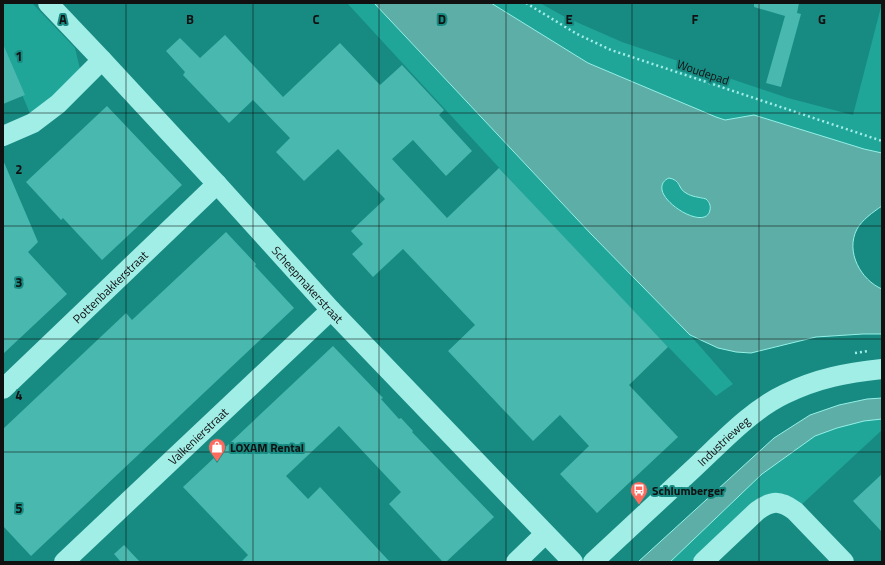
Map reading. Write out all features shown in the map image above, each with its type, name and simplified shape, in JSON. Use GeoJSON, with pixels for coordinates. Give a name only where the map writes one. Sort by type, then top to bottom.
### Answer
{"type":"FeatureCollection","features":[{"type":"Feature","properties":{"kind":"street","name":"Scheepmakerstraat"},"geometry":{"type":"LineString","coordinates":[[48,3],[217,184],[331,310],[573,562]]}},
{"type":"Feature","properties":{"kind":"street"},"geometry":{"type":"LineString","coordinates":[[3,136],[33,123],[58,104],[102,60]]}},
{"type":"Feature","properties":{"kind":"street","name":"Pottenbakkerstraat"},"geometry":{"type":"LineString","coordinates":[[3,389],[217,184]]}},
{"type":"Feature","properties":{"kind":"street","name":"Valkenierstraat"},"geometry":{"type":"LineString","coordinates":[[64,562],[331,310]]}},
{"type":"Feature","properties":{"kind":"street","name":"Industrieweg"},"geometry":{"type":"LineString","coordinates":[[593,562],[733,431],[760,410],[784,394],[823,378],[854,372],[882,369]]}},
{"type":"Feature","properties":{"kind":"street"},"geometry":{"type":"LineString","coordinates":[[703,562],[757,511],[765,505],[777,502],[786,504],[795,511],[844,562]]}},
{"type":"Feature","properties":{"kind":"street"},"geometry":{"type":"LineString","coordinates":[[516,562],[545,534]]}},
{"type":"Feature","properties":{"kind":"path","name":"Woudepad"},"geometry":{"type":"LineString","coordinates":[[526,3],[577,34],[611,50],[882,141]]}},
{"type":"Feature","properties":{"kind":"green space"},"geometry":{"type":"Polygon","coordinates":[[[3,3],[32,3],[75,48],[80,69],[72,86],[31,116],[3,49],[3,3]]]}},
{"type":"Feature","properties":{"kind":"green space"},"geometry":{"type":"Polygon","coordinates":[[[347,3],[374,3],[591,234],[690,335],[733,384],[716,396],[576,250],[347,3]]]}},
{"type":"Feature","properties":{"kind":"green space"},"geometry":{"type":"Polygon","coordinates":[[[491,3],[540,3],[565,17],[622,42],[788,98],[853,115],[882,3],[882,153],[864,149],[754,115],[725,120],[716,117],[588,63],[491,3]]]}},
{"type":"Feature","properties":{"kind":"green space"},"geometry":{"type":"Polygon","coordinates":[[[669,178],[676,182],[687,193],[708,201],[710,210],[707,216],[701,218],[694,217],[677,209],[670,203],[662,190],[663,182],[669,178]]]}},
{"type":"Feature","properties":{"kind":"green space"},"geometry":{"type":"Polygon","coordinates":[[[882,419],[882,430],[800,506],[785,494],[775,494],[695,562],[670,562],[762,474],[815,436],[837,428],[864,421],[882,419]]]}},
{"type":"Feature","properties":{"kind":"water"},"geometry":{"type":"Polygon","coordinates":[[[374,3],[491,3],[588,63],[716,117],[725,120],[754,115],[864,149],[882,153],[882,206],[868,216],[859,226],[854,238],[853,247],[854,256],[862,272],[874,285],[882,289],[882,334],[816,337],[751,353],[736,352],[718,348],[690,335],[591,234],[374,3]],[[667,179],[663,182],[662,186],[662,190],[670,203],[677,209],[694,217],[701,218],[707,216],[710,210],[710,204],[707,200],[686,193],[673,179],[667,179]]]}},
{"type":"Feature","properties":{"kind":"water"},"geometry":{"type":"Polygon","coordinates":[[[882,398],[882,419],[864,421],[837,428],[815,436],[762,474],[670,562],[638,562],[774,438],[810,415],[839,405],[867,399],[882,398]]]}},
{"type":"Feature","properties":{"kind":"building"},"geometry":{"type":"Polygon","coordinates":[[[754,3],[799,3],[797,13],[801,14],[781,87],[766,83],[785,16],[754,7],[754,3]]]}},
{"type":"Feature","properties":{"kind":"building"},"geometry":{"type":"Polygon","coordinates":[[[225,35],[283,97],[340,43],[380,85],[402,65],[444,110],[439,115],[472,151],[446,176],[413,140],[392,159],[447,218],[499,168],[668,347],[629,385],[678,437],[597,513],[560,474],[589,446],[560,415],[533,441],[448,351],[475,325],[403,249],[373,277],[352,254],[363,244],[351,231],[385,199],[338,149],[304,181],[276,152],[290,138],[253,100],[229,123],[183,75],[185,72],[166,51],[180,38],[200,58],[225,35]]]}},
{"type":"Feature","properties":{"kind":"building"},"geometry":{"type":"Polygon","coordinates":[[[3,44],[25,95],[3,104],[3,44]]]}},
{"type":"Feature","properties":{"kind":"building"},"geometry":{"type":"Polygon","coordinates":[[[107,106],[182,185],[102,260],[63,218],[61,220],[26,182],[107,106]]]}},
{"type":"Feature","properties":{"kind":"building"},"geometry":{"type":"Polygon","coordinates":[[[3,160],[38,242],[28,252],[67,294],[3,354],[3,160]]]}},
{"type":"Feature","properties":{"kind":"building"},"geometry":{"type":"Polygon","coordinates":[[[226,232],[294,308],[31,556],[3,526],[3,429],[126,313],[132,320],[226,232]]]}},
{"type":"Feature","properties":{"kind":"building"},"geometry":{"type":"Polygon","coordinates":[[[333,346],[383,398],[381,399],[399,419],[401,418],[413,431],[412,432],[494,517],[446,562],[443,562],[389,504],[401,492],[339,426],[286,476],[308,499],[320,487],[390,562],[241,562],[248,555],[183,487],[333,346]]]}},
{"type":"Feature","properties":{"kind":"building"},"geometry":{"type":"Polygon","coordinates":[[[882,474],[882,532],[853,501],[882,474]]]}},
{"type":"Feature","properties":{"kind":"building"},"geometry":{"type":"Polygon","coordinates":[[[124,545],[140,562],[121,562],[114,554],[124,545]]]}},
{"type":"Feature","properties":{"kind":"place","name":"LOXAM Rental"},"geometry":{"type":"Point","coordinates":[217,462]}},
{"type":"Feature","properties":{"kind":"place","name":"Schlumberger"},"geometry":{"type":"Point","coordinates":[639,505]}}]}
